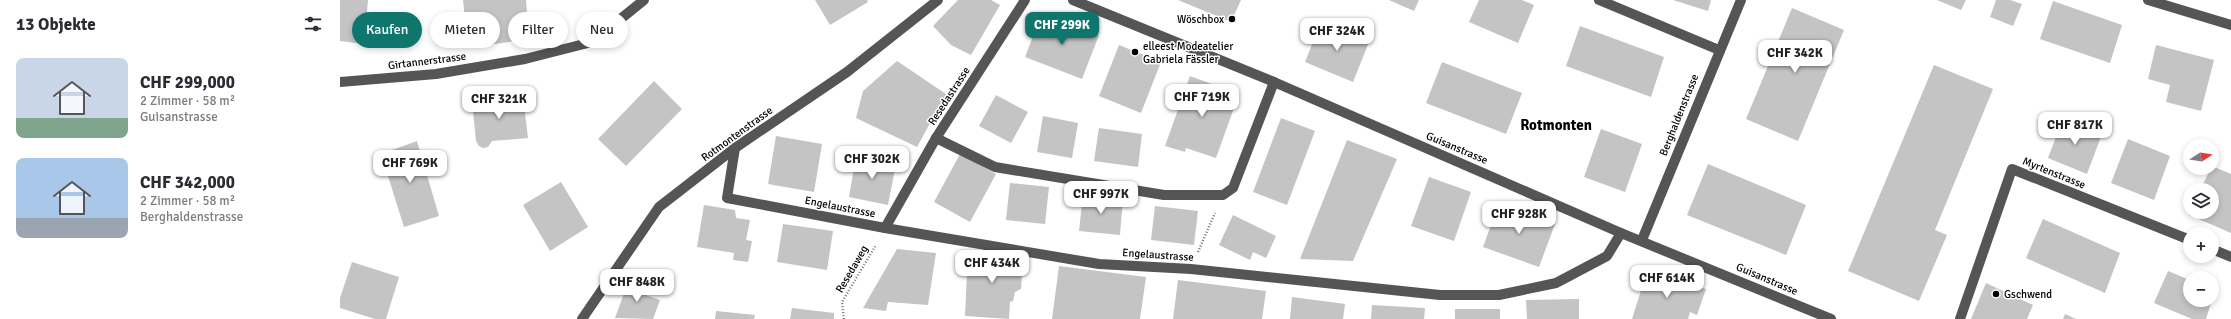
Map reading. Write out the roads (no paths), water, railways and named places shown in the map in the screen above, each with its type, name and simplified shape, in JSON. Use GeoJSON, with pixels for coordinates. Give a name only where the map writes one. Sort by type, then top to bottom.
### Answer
{"type":"FeatureCollection","features":[{"type":"Feature","properties":{"kind":"street","name":"Girtannerstrasse"},"geometry":{"type":"LineString","coordinates":[[340,82],[436,74],[525,59],[588,42],[613,26],[644,0]]}},
{"type":"Feature","properties":{"kind":"street","name":"Rotmontenstrasse"},"geometry":{"type":"LineString","coordinates":[[582,319],[659,207],[735,148],[847,72],[938,0]]}},
{"type":"Feature","properties":{"kind":"street","name":"Resedastrasse"},"geometry":{"type":"LineString","coordinates":[[885,228],[936,138],[1025,0]]}},
{"type":"Feature","properties":{"kind":"street","name":"Guisanstrasse"},"geometry":{"type":"LineString","coordinates":[[1073,0],[1274,82],[1621,233],[1642,240],[1831,319]]}},
{"type":"Feature","properties":{"kind":"street"},"geometry":{"type":"LineString","coordinates":[[1599,0],[1719,50]]}},
{"type":"Feature","properties":{"kind":"street","name":"Berghaldenstrasse"},"geometry":{"type":"LineString","coordinates":[[1642,240],[1719,50],[1741,0]]}},
{"type":"Feature","properties":{"kind":"street"},"geometry":{"type":"LineString","coordinates":[[2148,0],[2231,25]]}},
{"type":"Feature","properties":{"kind":"street"},"geometry":{"type":"LineString","coordinates":[[936,138],[996,167],[1164,195],[1223,195],[1233,188],[1274,82]]}},
{"type":"Feature","properties":{"kind":"street","name":"Engelaustrasse"},"geometry":{"type":"LineString","coordinates":[[735,148],[727,198],[885,228],[1099,264],[1191,269],[1440,295],[1499,295],[1556,284],[1607,256],[1621,233]]}},
{"type":"Feature","properties":{"kind":"street","name":"Myrtenstrasse"},"geometry":{"type":"LineString","coordinates":[[1960,319],[2012,169],[2183,237]]}},
{"type":"Feature","properties":{"kind":"street"},"geometry":{"type":"LineString","coordinates":[[2219,252],[2231,257]]}},
{"type":"Feature","properties":{"kind":"place","name":"Wöschbox"},"geometry":{"type":"Point","coordinates":[1232,19]}},
{"type":"Feature","properties":{"kind":"place","name":"elleest Modeatelier Gabriela Fässler"},"geometry":{"type":"Point","coordinates":[1135,52]}},
{"type":"Feature","properties":{"kind":"place","name":"Gschwend"},"geometry":{"type":"Point","coordinates":[1996,294]}},
{"type":"Feature","properties":{"kind":"district","name":"Rotmonten"},"geometry":{"type":"Point","coordinates":[1556,125]}}]}
